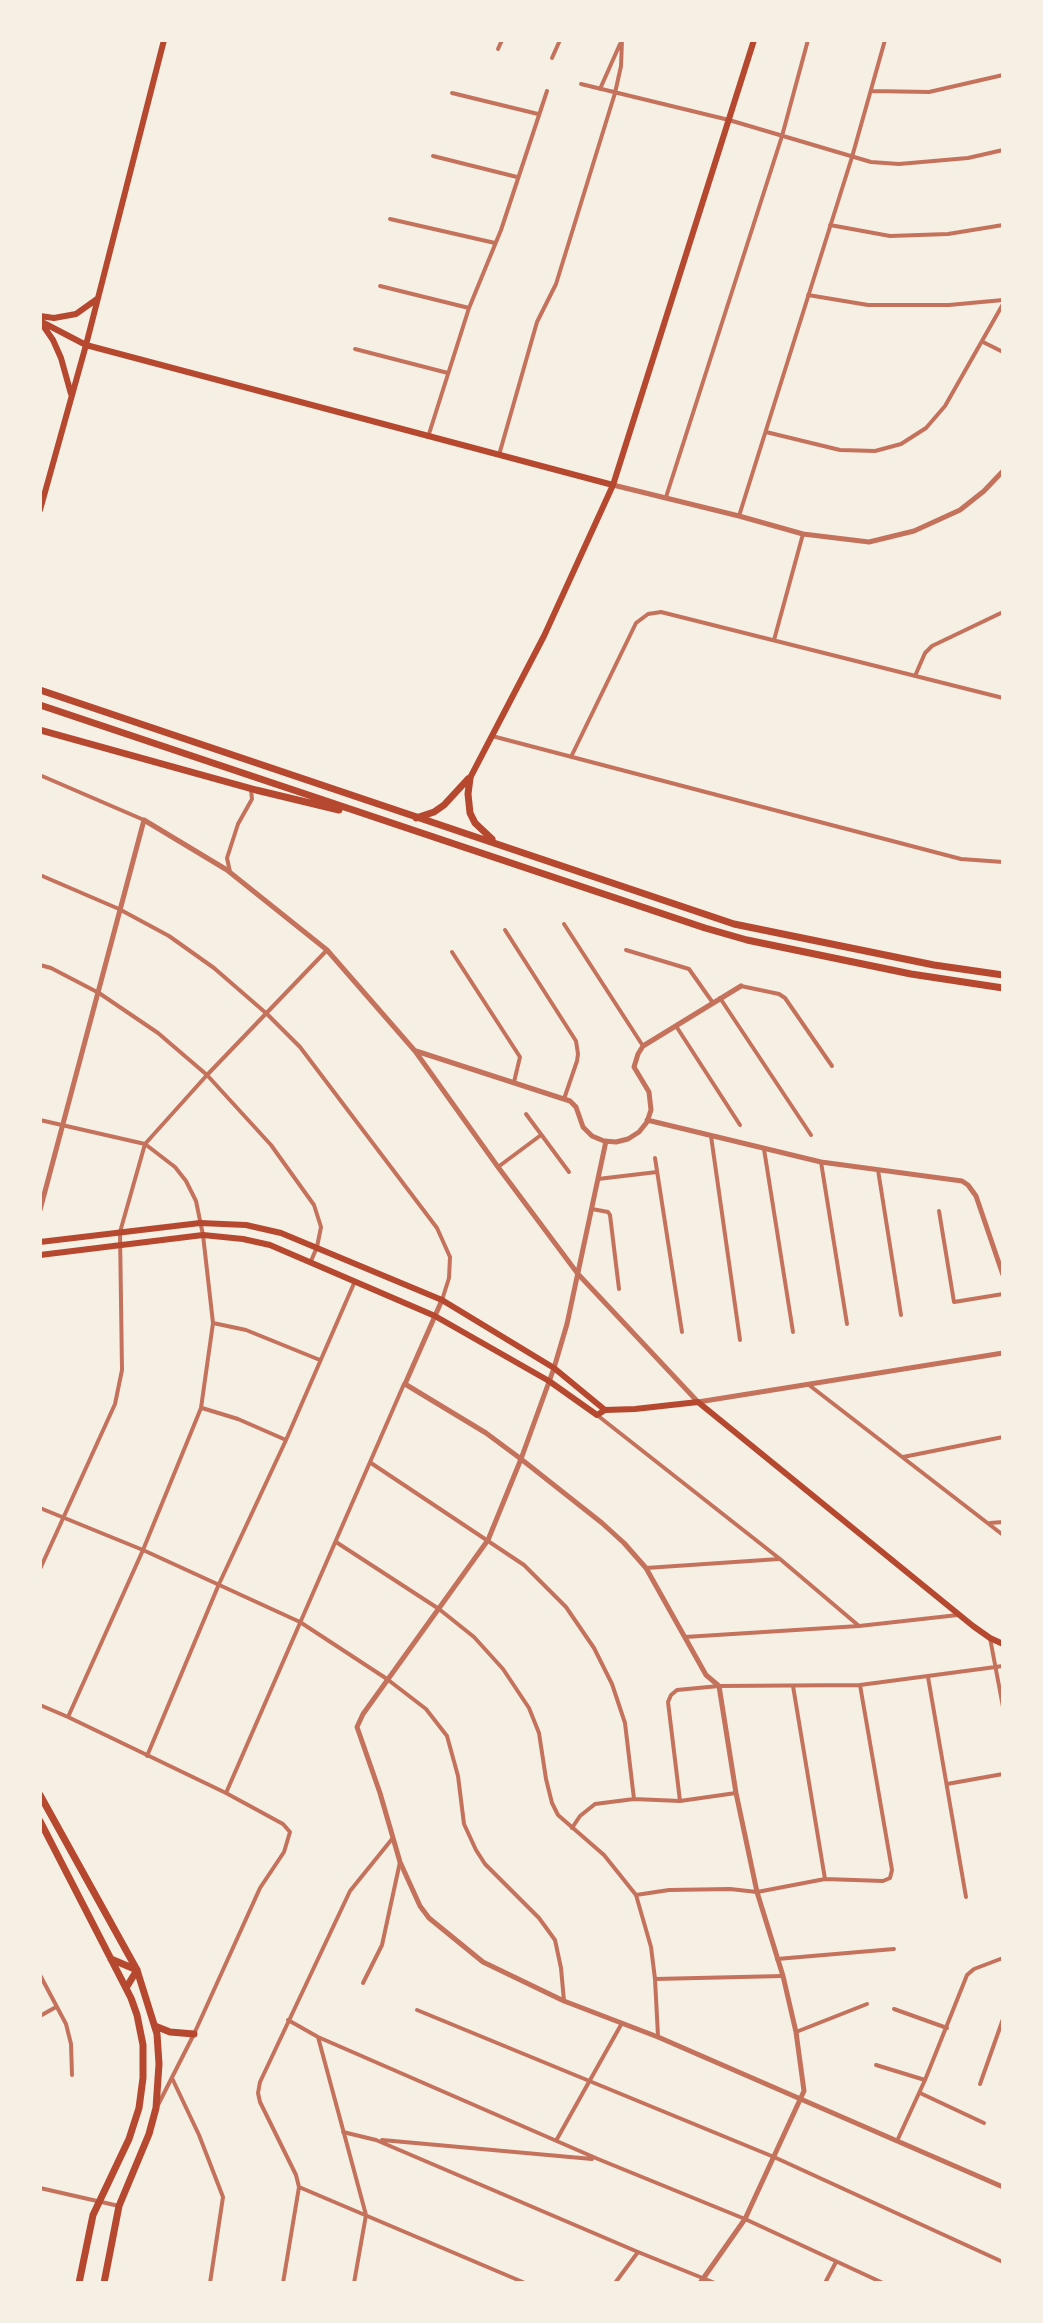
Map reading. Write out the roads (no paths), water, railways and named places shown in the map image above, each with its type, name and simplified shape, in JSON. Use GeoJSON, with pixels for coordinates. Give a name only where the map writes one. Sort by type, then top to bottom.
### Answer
{"type":"FeatureCollection","features":[{"type":"Feature","properties":{"kind":"main road"},"geometry":{"type":"LineString","coordinates":[[40,510],[164,40]]}},
{"type":"Feature","properties":{"kind":"main road"},"geometry":{"type":"LineString","coordinates":[[416,818],[444,805],[470,778],[544,636],[613,485],[754,40]]}},
{"type":"Feature","properties":{"kind":"main road"},"geometry":{"type":"LineString","coordinates":[[40,319],[76,314],[97,299]]}},
{"type":"Feature","properties":{"kind":"main road"},"geometry":{"type":"LineString","coordinates":[[40,319],[86,345],[613,485]]}},
{"type":"Feature","properties":{"kind":"main road"},"geometry":{"type":"LineString","coordinates":[[40,319],[61,358],[71,395]]}},
{"type":"Feature","properties":{"kind":"main road"},"geometry":{"type":"LineString","coordinates":[[40,690],[734,924],[934,965],[1003,975]]}},
{"type":"Feature","properties":{"kind":"main road"},"geometry":{"type":"LineString","coordinates":[[40,705],[736,937],[911,974],[1003,988]]}},
{"type":"Feature","properties":{"kind":"main road"},"geometry":{"type":"LineString","coordinates":[[40,730],[385,822]]}},
{"type":"Feature","properties":{"kind":"main road"},"geometry":{"type":"LineString","coordinates":[[470,778],[470,813],[482,831],[501,845]]}},
{"type":"Feature","properties":{"kind":"main road"},"geometry":{"type":"LineString","coordinates":[[40,1242],[200,1223],[246,1225],[281,1233],[442,1300],[554,1368],[605,1410]]}},
{"type":"Feature","properties":{"kind":"main road"},"geometry":{"type":"LineString","coordinates":[[40,1255],[203,1235],[270,1245],[435,1316],[549,1381],[597,1415],[605,1410],[698,1402],[960,1615],[1003,1644]]}},
{"type":"Feature","properties":{"kind":"main road"},"geometry":{"type":"LineString","coordinates":[[40,1795],[137,1970],[155,2026],[159,2050],[156,2108],[149,2134],[119,2206],[104,2283]]}},
{"type":"Feature","properties":{"kind":"main road"},"geometry":{"type":"LineString","coordinates":[[40,1821],[134,2006],[141,2030],[144,2061],[141,2095],[129,2139],[98,2202],[88,2234],[79,2283]]}},
{"type":"Feature","properties":{"kind":"main road"},"geometry":{"type":"LineString","coordinates":[[111,1959],[137,1970]]}},
{"type":"Feature","properties":{"kind":"main road"},"geometry":{"type":"LineString","coordinates":[[126,1988],[137,1970]]}},
{"type":"Feature","properties":{"kind":"main road"},"geometry":{"type":"LineString","coordinates":[[155,2026],[170,2032],[194,2034]]}},
{"type":"Feature","properties":{"kind":"street"},"geometry":{"type":"LineString","coordinates":[[498,49],[502,40]]}},
{"type":"Feature","properties":{"kind":"street"},"geometry":{"type":"LineString","coordinates":[[552,58],[560,40]]}},
{"type":"Feature","properties":{"kind":"street"},"geometry":{"type":"LineString","coordinates":[[600,89],[622,40]]}},
{"type":"Feature","properties":{"kind":"street"},"geometry":{"type":"LineString","coordinates":[[499,455],[537,322],[556,284],[615,93],[621,66],[622,40]]}},
{"type":"Feature","properties":{"kind":"street"},"geometry":{"type":"LineString","coordinates":[[666,497],[782,136],[808,40]]}},
{"type":"Feature","properties":{"kind":"street"},"geometry":{"type":"LineString","coordinates":[[739,516],[852,157],[885,40]]}},
{"type":"Feature","properties":{"kind":"street"},"geometry":{"type":"LineString","coordinates":[[872,91],[929,92],[1003,75]]}},
{"type":"Feature","properties":{"kind":"street"},"geometry":{"type":"LineString","coordinates":[[581,84],[729,120],[871,162],[899,164],[968,158],[1003,150]]}},
{"type":"Feature","properties":{"kind":"street"},"geometry":{"type":"LineString","coordinates":[[428,437],[469,308],[495,243],[547,91]]}},
{"type":"Feature","properties":{"kind":"street"},"geometry":{"type":"LineString","coordinates":[[452,93],[538,114]]}},
{"type":"Feature","properties":{"kind":"street"},"geometry":{"type":"LineString","coordinates":[[433,156],[517,177]]}},
{"type":"Feature","properties":{"kind":"street"},"geometry":{"type":"LineString","coordinates":[[390,219],[495,243]]}},
{"type":"Feature","properties":{"kind":"street"},"geometry":{"type":"LineString","coordinates":[[830,225],[890,236],[948,234],[1003,225]]}},
{"type":"Feature","properties":{"kind":"street"},"geometry":{"type":"LineString","coordinates":[[380,286],[469,308]]}},
{"type":"Feature","properties":{"kind":"street"},"geometry":{"type":"LineString","coordinates":[[765,432],[840,450],[875,451],[901,444],[926,428],[945,406],[1003,302],[868,305],[808,295]]}},
{"type":"Feature","properties":{"kind":"street"},"geometry":{"type":"LineString","coordinates":[[983,342],[1003,352]]}},
{"type":"Feature","properties":{"kind":"street"},"geometry":{"type":"LineString","coordinates":[[355,349],[448,373]]}},
{"type":"Feature","properties":{"kind":"street"},"geometry":{"type":"LineString","coordinates":[[613,485],[803,534],[869,542],[914,531],[960,510],[1003,471]]}},
{"type":"Feature","properties":{"kind":"street"},"geometry":{"type":"LineString","coordinates":[[774,640],[803,534]]}},
{"type":"Feature","properties":{"kind":"street"},"geometry":{"type":"LineString","coordinates":[[571,757],[636,623],[648,614],[661,612],[1003,698]]}},
{"type":"Feature","properties":{"kind":"street"},"geometry":{"type":"LineString","coordinates":[[915,676],[925,653],[932,646],[1003,612]]}},
{"type":"Feature","properties":{"kind":"street"},"geometry":{"type":"LineString","coordinates":[[492,736],[961,859],[1003,862]]}},
{"type":"Feature","properties":{"kind":"street"},"geometry":{"type":"LineString","coordinates":[[42,776],[144,820],[230,873],[327,950],[415,1051],[578,1274],[698,1402],[1003,1353]]}},
{"type":"Feature","properties":{"kind":"street"},"geometry":{"type":"LineString","coordinates":[[230,873],[227,858],[238,824],[252,799],[250,788]]}},
{"type":"Feature","properties":{"kind":"street"},"geometry":{"type":"LineString","coordinates":[[40,1210],[144,820]]}},
{"type":"Feature","properties":{"kind":"street"},"geometry":{"type":"LineString","coordinates":[[40,875],[119,909],[180,944],[214,968],[267,1014],[300,1047],[437,1228],[450,1257],[449,1278],[442,1300],[226,1793]]}},
{"type":"Feature","properties":{"kind":"street"},"geometry":{"type":"LineString","coordinates":[[564,924],[643,1046]]}},
{"type":"Feature","properties":{"kind":"street"},"geometry":{"type":"LineString","coordinates":[[505,930],[578,1047],[577,1061],[564,1099]]}},
{"type":"Feature","properties":{"kind":"street"},"geometry":{"type":"LineString","coordinates":[[40,1569],[115,1404],[122,1370],[120,1232],[145,1144],[327,950]]}},
{"type":"Feature","properties":{"kind":"street"},"geometry":{"type":"LineString","coordinates":[[626,950],[689,969],[713,1003]]}},
{"type":"Feature","properties":{"kind":"street"},"geometry":{"type":"LineString","coordinates":[[452,952],[520,1057],[514,1082]]}},
{"type":"Feature","properties":{"kind":"street"},"geometry":{"type":"LineString","coordinates":[[40,965],[99,993],[158,1033],[207,1075],[271,1145],[314,1205],[321,1227],[311,1261]]}},
{"type":"Feature","properties":{"kind":"street"},"geometry":{"type":"LineString","coordinates":[[415,1051],[574,1103],[583,1127],[592,1136],[616,1142],[639,1132],[651,1110],[651,1098],[634,1067],[643,1046],[741,986],[785,998],[832,1066]]}},
{"type":"Feature","properties":{"kind":"street"},"geometry":{"type":"LineString","coordinates":[[720,998],[811,1135]]}},
{"type":"Feature","properties":{"kind":"street"},"geometry":{"type":"LineString","coordinates":[[676,1026],[740,1125]]}},
{"type":"Feature","properties":{"kind":"street"},"geometry":{"type":"LineString","coordinates":[[526,1114],[569,1172]]}},
{"type":"Feature","properties":{"kind":"street"},"geometry":{"type":"LineString","coordinates":[[40,1120],[145,1144],[175,1167],[196,1201],[213,1323],[201,1408],[143,1550],[68,1717]]}},
{"type":"Feature","properties":{"kind":"street"},"geometry":{"type":"LineString","coordinates":[[647,1120],[821,1162],[955,1180],[968,1185],[979,1204],[1003,1275]]}},
{"type":"Feature","properties":{"kind":"street"},"geometry":{"type":"LineString","coordinates":[[498,1167],[541,1135]]}},
{"type":"Feature","properties":{"kind":"street"},"geometry":{"type":"LineString","coordinates":[[711,1136],[740,1340]]}},
{"type":"Feature","properties":{"kind":"street"},"geometry":{"type":"LineString","coordinates":[[606,1141],[567,1324],[554,1368],[488,1540],[387,1679],[357,1727],[400,1862],[420,1906],[429,1918],[483,1962],[564,2001],[658,2037],[1003,2187]]}},
{"type":"Feature","properties":{"kind":"street"},"geometry":{"type":"LineString","coordinates":[[764,1149],[793,1332]]}},
{"type":"Feature","properties":{"kind":"street"},"geometry":{"type":"LineString","coordinates":[[655,1158],[682,1332]]}},
{"type":"Feature","properties":{"kind":"street"},"geometry":{"type":"LineString","coordinates":[[821,1162],[847,1324]]}},
{"type":"Feature","properties":{"kind":"street"},"geometry":{"type":"LineString","coordinates":[[878,1170],[901,1315]]}},
{"type":"Feature","properties":{"kind":"street"},"geometry":{"type":"LineString","coordinates":[[598,1179],[657,1172]]}},
{"type":"Feature","properties":{"kind":"street"},"geometry":{"type":"LineString","coordinates":[[592,1209],[610,1215],[619,1289]]}},
{"type":"Feature","properties":{"kind":"street"},"geometry":{"type":"LineString","coordinates":[[939,1211],[954,1302],[1003,1294]]}},
{"type":"Feature","properties":{"kind":"street"},"geometry":{"type":"LineString","coordinates":[[147,1756],[219,1584],[355,1280]]}},
{"type":"Feature","properties":{"kind":"street"},"geometry":{"type":"LineString","coordinates":[[213,1323],[246,1330],[320,1360]]}},
{"type":"Feature","properties":{"kind":"street"},"geometry":{"type":"LineString","coordinates":[[405,1384],[486,1433],[602,1523],[646,1568],[706,1675],[719,1686],[736,1793],[757,1892],[783,1976],[796,2032],[804,2091],[745,2219],[702,2281]]}},
{"type":"Feature","properties":{"kind":"street"},"geometry":{"type":"LineString","coordinates":[[807,1384],[1003,1535]]}},
{"type":"Feature","properties":{"kind":"street"},"geometry":{"type":"LineString","coordinates":[[201,1408],[238,1419],[286,1440]]}},
{"type":"Feature","properties":{"kind":"street"},"geometry":{"type":"LineString","coordinates":[[605,1410],[612,1425]]}},
{"type":"Feature","properties":{"kind":"street"},"geometry":{"type":"LineString","coordinates":[[597,1415],[780,1559],[859,1626]]}},
{"type":"Feature","properties":{"kind":"street"},"geometry":{"type":"LineString","coordinates":[[902,1457],[1003,1437]]}},
{"type":"Feature","properties":{"kind":"street"},"geometry":{"type":"LineString","coordinates":[[371,1463],[524,1565],[566,1607],[594,1648],[612,1684],[625,1723],[634,1799]]}},
{"type":"Feature","properties":{"kind":"street"},"geometry":{"type":"LineString","coordinates":[[40,1508],[143,1550],[300,1622],[387,1679],[426,1709],[447,1736],[458,1776],[464,1824],[476,1850],[485,1864],[539,1918],[555,1940],[564,2001]]}},
{"type":"Feature","properties":{"kind":"street"},"geometry":{"type":"LineString","coordinates":[[989,1523],[1003,1522]]}},
{"type":"Feature","properties":{"kind":"street"},"geometry":{"type":"LineString","coordinates":[[336,1542],[439,1609],[474,1637],[503,1669],[529,1708],[539,1733],[552,1803],[558,1815],[604,1855],[636,1895],[651,1947],[658,2037]]}},
{"type":"Feature","properties":{"kind":"street"},"geometry":{"type":"LineString","coordinates":[[646,1568],[780,1559]]}},
{"type":"Feature","properties":{"kind":"street"},"geometry":{"type":"LineString","coordinates":[[685,1637],[859,1626],[960,1615]]}},
{"type":"Feature","properties":{"kind":"street"},"geometry":{"type":"LineString","coordinates":[[990,1638],[1003,1707]]}},
{"type":"Feature","properties":{"kind":"street"},"geometry":{"type":"LineString","coordinates":[[680,1801],[668,1702],[677,1690],[719,1686],[860,1685],[1003,1666]]}},
{"type":"Feature","properties":{"kind":"street"},"geometry":{"type":"LineString","coordinates":[[928,1677],[966,1897]]}},
{"type":"Feature","properties":{"kind":"street"},"geometry":{"type":"LineString","coordinates":[[636,1895],[669,1890],[757,1892],[825,1879],[883,1881],[890,1878],[892,1870],[860,1685]]}},
{"type":"Feature","properties":{"kind":"street"},"geometry":{"type":"LineString","coordinates":[[793,1686],[825,1879]]}},
{"type":"Feature","properties":{"kind":"street"},"geometry":{"type":"LineString","coordinates":[[40,1705],[226,1793],[283,1824],[290,1832],[284,1852],[260,1888],[194,2034],[156,2108]]}},
{"type":"Feature","properties":{"kind":"street"},"geometry":{"type":"LineString","coordinates":[[947,1784],[1003,1774]]}},
{"type":"Feature","properties":{"kind":"street"},"geometry":{"type":"LineString","coordinates":[[572,1828],[580,1816],[595,1804],[634,1799],[680,1801],[736,1793]]}},
{"type":"Feature","properties":{"kind":"street"},"geometry":{"type":"LineString","coordinates":[[283,2283],[299,2187],[260,2102],[260,2082],[350,1891],[392,1839]]}},
{"type":"Feature","properties":{"kind":"street"},"geometry":{"type":"LineString","coordinates":[[363,1983],[382,1945],[400,1862]]}},
{"type":"Feature","properties":{"kind":"street"},"geometry":{"type":"LineString","coordinates":[[777,1959],[894,1949]]}},
{"type":"Feature","properties":{"kind":"street"},"geometry":{"type":"LineString","coordinates":[[897,2141],[947,2028],[962,1983],[974,1969],[1003,1958]]}},
{"type":"Feature","properties":{"kind":"street"},"geometry":{"type":"LineString","coordinates":[[40,1975],[66,2024],[71,2044],[72,2075]]}},
{"type":"Feature","properties":{"kind":"street"},"geometry":{"type":"LineString","coordinates":[[655,1979],[783,1976]]}},
{"type":"Feature","properties":{"kind":"street"},"geometry":{"type":"LineString","coordinates":[[796,2032],[867,2004]]}},
{"type":"Feature","properties":{"kind":"street"},"geometry":{"type":"LineString","coordinates":[[40,2016],[56,2007]]}},
{"type":"Feature","properties":{"kind":"street"},"geometry":{"type":"LineString","coordinates":[[894,2009],[947,2028]]}},
{"type":"Feature","properties":{"kind":"street"},"geometry":{"type":"LineString","coordinates":[[417,2010],[774,2157],[1003,2262]]}},
{"type":"Feature","properties":{"kind":"street"},"geometry":{"type":"LineString","coordinates":[[980,2084],[1003,2019]]}},
{"type":"Feature","properties":{"kind":"street"},"geometry":{"type":"LineString","coordinates":[[288,2020],[318,2037],[598,2159],[745,2219],[883,2283]]}},
{"type":"Feature","properties":{"kind":"street"},"geometry":{"type":"LineString","coordinates":[[556,2140],[622,2023]]}},
{"type":"Feature","properties":{"kind":"street"},"geometry":{"type":"LineString","coordinates":[[318,2037],[366,2215],[354,2283]]}},
{"type":"Feature","properties":{"kind":"street"},"geometry":{"type":"LineString","coordinates":[[876,2065],[925,2080]]}},
{"type":"Feature","properties":{"kind":"street"},"geometry":{"type":"LineString","coordinates":[[172,2078],[223,2197],[210,2283]]}},
{"type":"Feature","properties":{"kind":"street"},"geometry":{"type":"LineString","coordinates":[[920,2093],[984,2123]]}},
{"type":"Feature","properties":{"kind":"street"},"geometry":{"type":"LineString","coordinates":[[343,2132],[376,2140],[598,2159]]}},
{"type":"Feature","properties":{"kind":"street"},"geometry":{"type":"LineString","coordinates":[[376,2140],[702,2281],[715,2283]]}},
{"type":"Feature","properties":{"kind":"street"},"geometry":{"type":"LineString","coordinates":[[299,2187],[525,2283]]}},
{"type":"Feature","properties":{"kind":"street"},"geometry":{"type":"LineString","coordinates":[[40,2188],[119,2206]]}},
{"type":"Feature","properties":{"kind":"street"},"geometry":{"type":"LineString","coordinates":[[615,2283],[638,2252]]}},
{"type":"Feature","properties":{"kind":"street"},"geometry":{"type":"LineString","coordinates":[[825,2283],[836,2262]]}}]}
